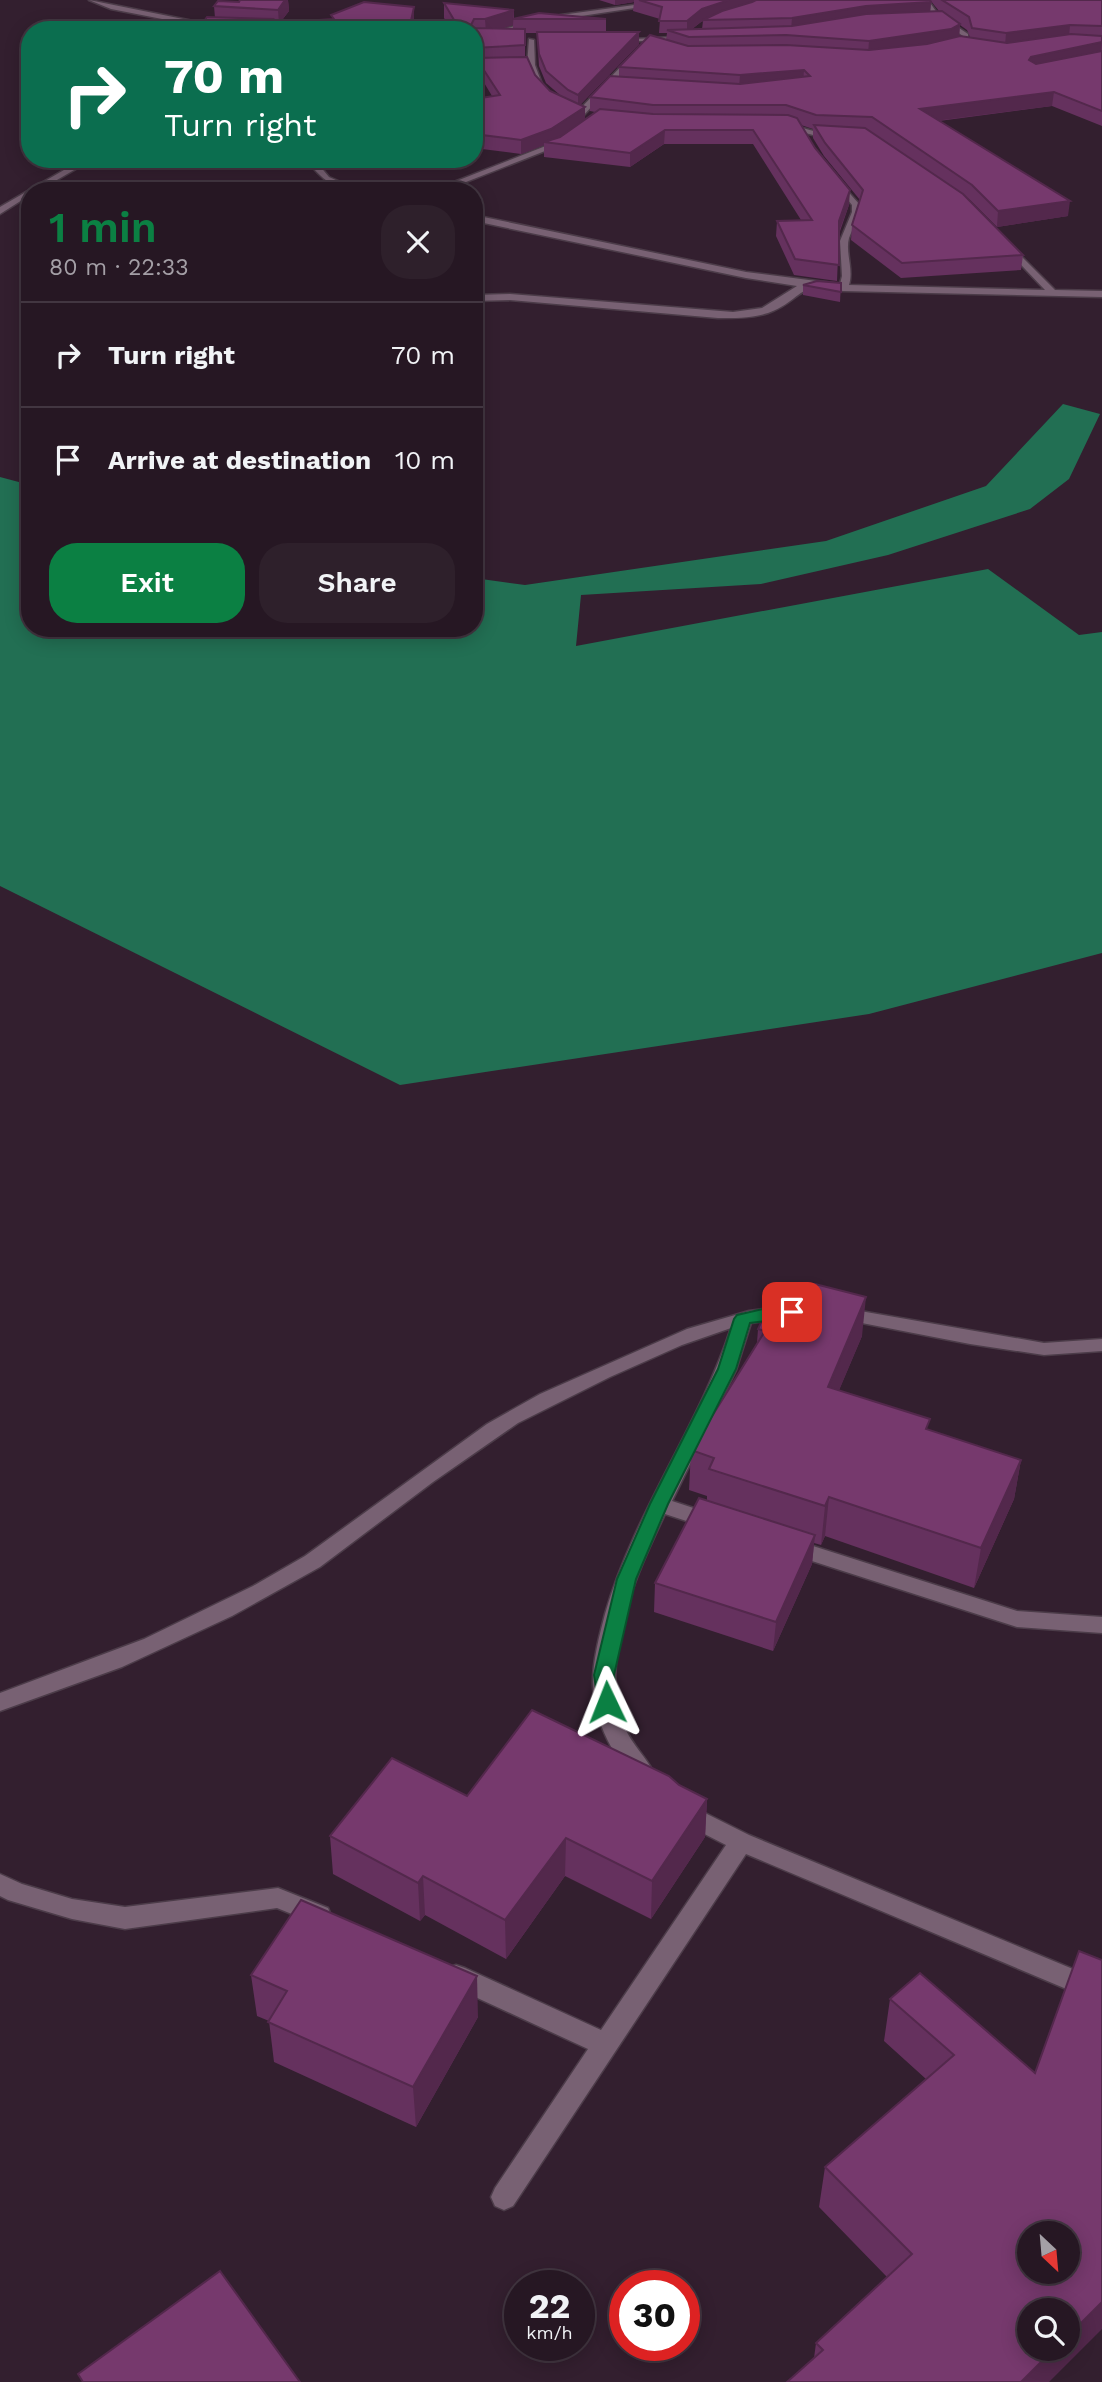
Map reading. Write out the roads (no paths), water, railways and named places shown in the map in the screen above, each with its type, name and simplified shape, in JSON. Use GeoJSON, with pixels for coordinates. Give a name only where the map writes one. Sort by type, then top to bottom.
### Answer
{"type":"FeatureCollection","features":[{"type":"Feature","properties":{"kind":"street"},"geometry":{"type":"LineString","coordinates":[[92,0],[111,7],[183,21]]}},
{"type":"Feature","properties":{"kind":"street"},"geometry":{"type":"LineString","coordinates":[[483,36],[561,17],[679,0]]}},
{"type":"Feature","properties":{"kind":"street"},"geometry":{"type":"LineString","coordinates":[[925,0],[941,19],[966,35],[966,40],[958,44],[934,50]]}},
{"type":"Feature","properties":{"kind":"street"},"geometry":{"type":"LineString","coordinates":[[930,19],[941,19]]}},
{"type":"Feature","properties":{"kind":"street"},"geometry":{"type":"LineString","coordinates":[[607,40],[644,41],[693,34],[704,37]]}},
{"type":"Feature","properties":{"kind":"street"},"geometry":{"type":"LineString","coordinates":[[483,38],[508,39]]}},
{"type":"Feature","properties":{"kind":"street"},"geometry":{"type":"LineString","coordinates":[[520,39],[544,40]]}},
{"type":"Feature","properties":{"kind":"street"},"geometry":{"type":"LineString","coordinates":[[531,40],[531,65],[535,79],[547,94]]}},
{"type":"Feature","properties":{"kind":"street"},"geometry":{"type":"LineString","coordinates":[[644,41],[663,48]]}},
{"type":"Feature","properties":{"kind":"street"},"geometry":{"type":"LineString","coordinates":[[590,118],[577,113],[606,85],[644,41]]}},
{"type":"Feature","properties":{"kind":"street"},"geometry":{"type":"LineString","coordinates":[[958,44],[971,47]]}},
{"type":"Feature","properties":{"kind":"street"},"geometry":{"type":"LineString","coordinates":[[520,65],[531,65]]}},
{"type":"Feature","properties":{"kind":"street"},"geometry":{"type":"LineString","coordinates":[[606,85],[618,86]]}},
{"type":"Feature","properties":{"kind":"street"},"geometry":{"type":"LineString","coordinates":[[768,124],[787,124],[817,134],[846,133]]}},
{"type":"Feature","properties":{"kind":"street"},"geometry":{"type":"LineString","coordinates":[[801,129],[807,139]]}},
{"type":"Feature","properties":{"kind":"street"},"geometry":{"type":"LineString","coordinates":[[460,182],[569,140]]}},
{"type":"Feature","properties":{"kind":"street"},"geometry":{"type":"LineString","coordinates":[[825,167],[856,205],[856,212],[845,234],[847,276],[843,288]]}},
{"type":"Feature","properties":{"kind":"street"},"geometry":{"type":"LineString","coordinates":[[47,182],[72,168]]}},
{"type":"Feature","properties":{"kind":"street"},"geometry":{"type":"LineString","coordinates":[[317,168],[326,179],[334,182]]}},
{"type":"Feature","properties":{"kind":"street"},"geometry":{"type":"LineString","coordinates":[[0,211],[21,197]]}},
{"type":"Feature","properties":{"kind":"street"},"geometry":{"type":"LineString","coordinates":[[483,220],[746,275],[805,284],[843,288],[1102,293]]}},
{"type":"Feature","properties":{"kind":"street"},"geometry":{"type":"LineString","coordinates":[[1005,242],[1051,291]]}},
{"type":"Feature","properties":{"kind":"street"},"geometry":{"type":"LineString","coordinates":[[483,298],[510,297],[718,315],[748,315],[772,310],[805,284]]}},
{"type":"Feature","properties":{"kind":"street"},"geometry":{"type":"LineString","coordinates":[[0,1702],[66,1680],[189,1628],[299,1571],[497,1427],[545,1399],[668,1343],[743,1319],[772,1313],[818,1312],[857,1314],[970,1338],[1044,1349],[1102,1345]]}},
{"type":"Feature","properties":{"kind":"street"},"geometry":{"type":"LineString","coordinates":[[743,1319],[727,1369],[659,1504],[626,1579],[604,1675],[607,1702],[618,1739],[634,1765],[686,1814],[741,1842],[1102,1993]]}},
{"type":"Feature","properties":{"kind":"street"},"geometry":{"type":"LineString","coordinates":[[659,1504],[726,1526]]}},
{"type":"Feature","properties":{"kind":"street"},"geometry":{"type":"LineString","coordinates":[[765,1538],[1017,1619],[1102,1625]]}},
{"type":"Feature","properties":{"kind":"street"},"geometry":{"type":"LineString","coordinates":[[504,2197],[741,1842]]}},
{"type":"Feature","properties":{"kind":"street"},"geometry":{"type":"LineString","coordinates":[[0,1884],[16,1893],[72,1909],[125,1918],[278,1898],[341,1924]]}},
{"type":"Feature","properties":{"kind":"street"},"geometry":{"type":"LineString","coordinates":[[429,1964],[606,2045]]}}]}
